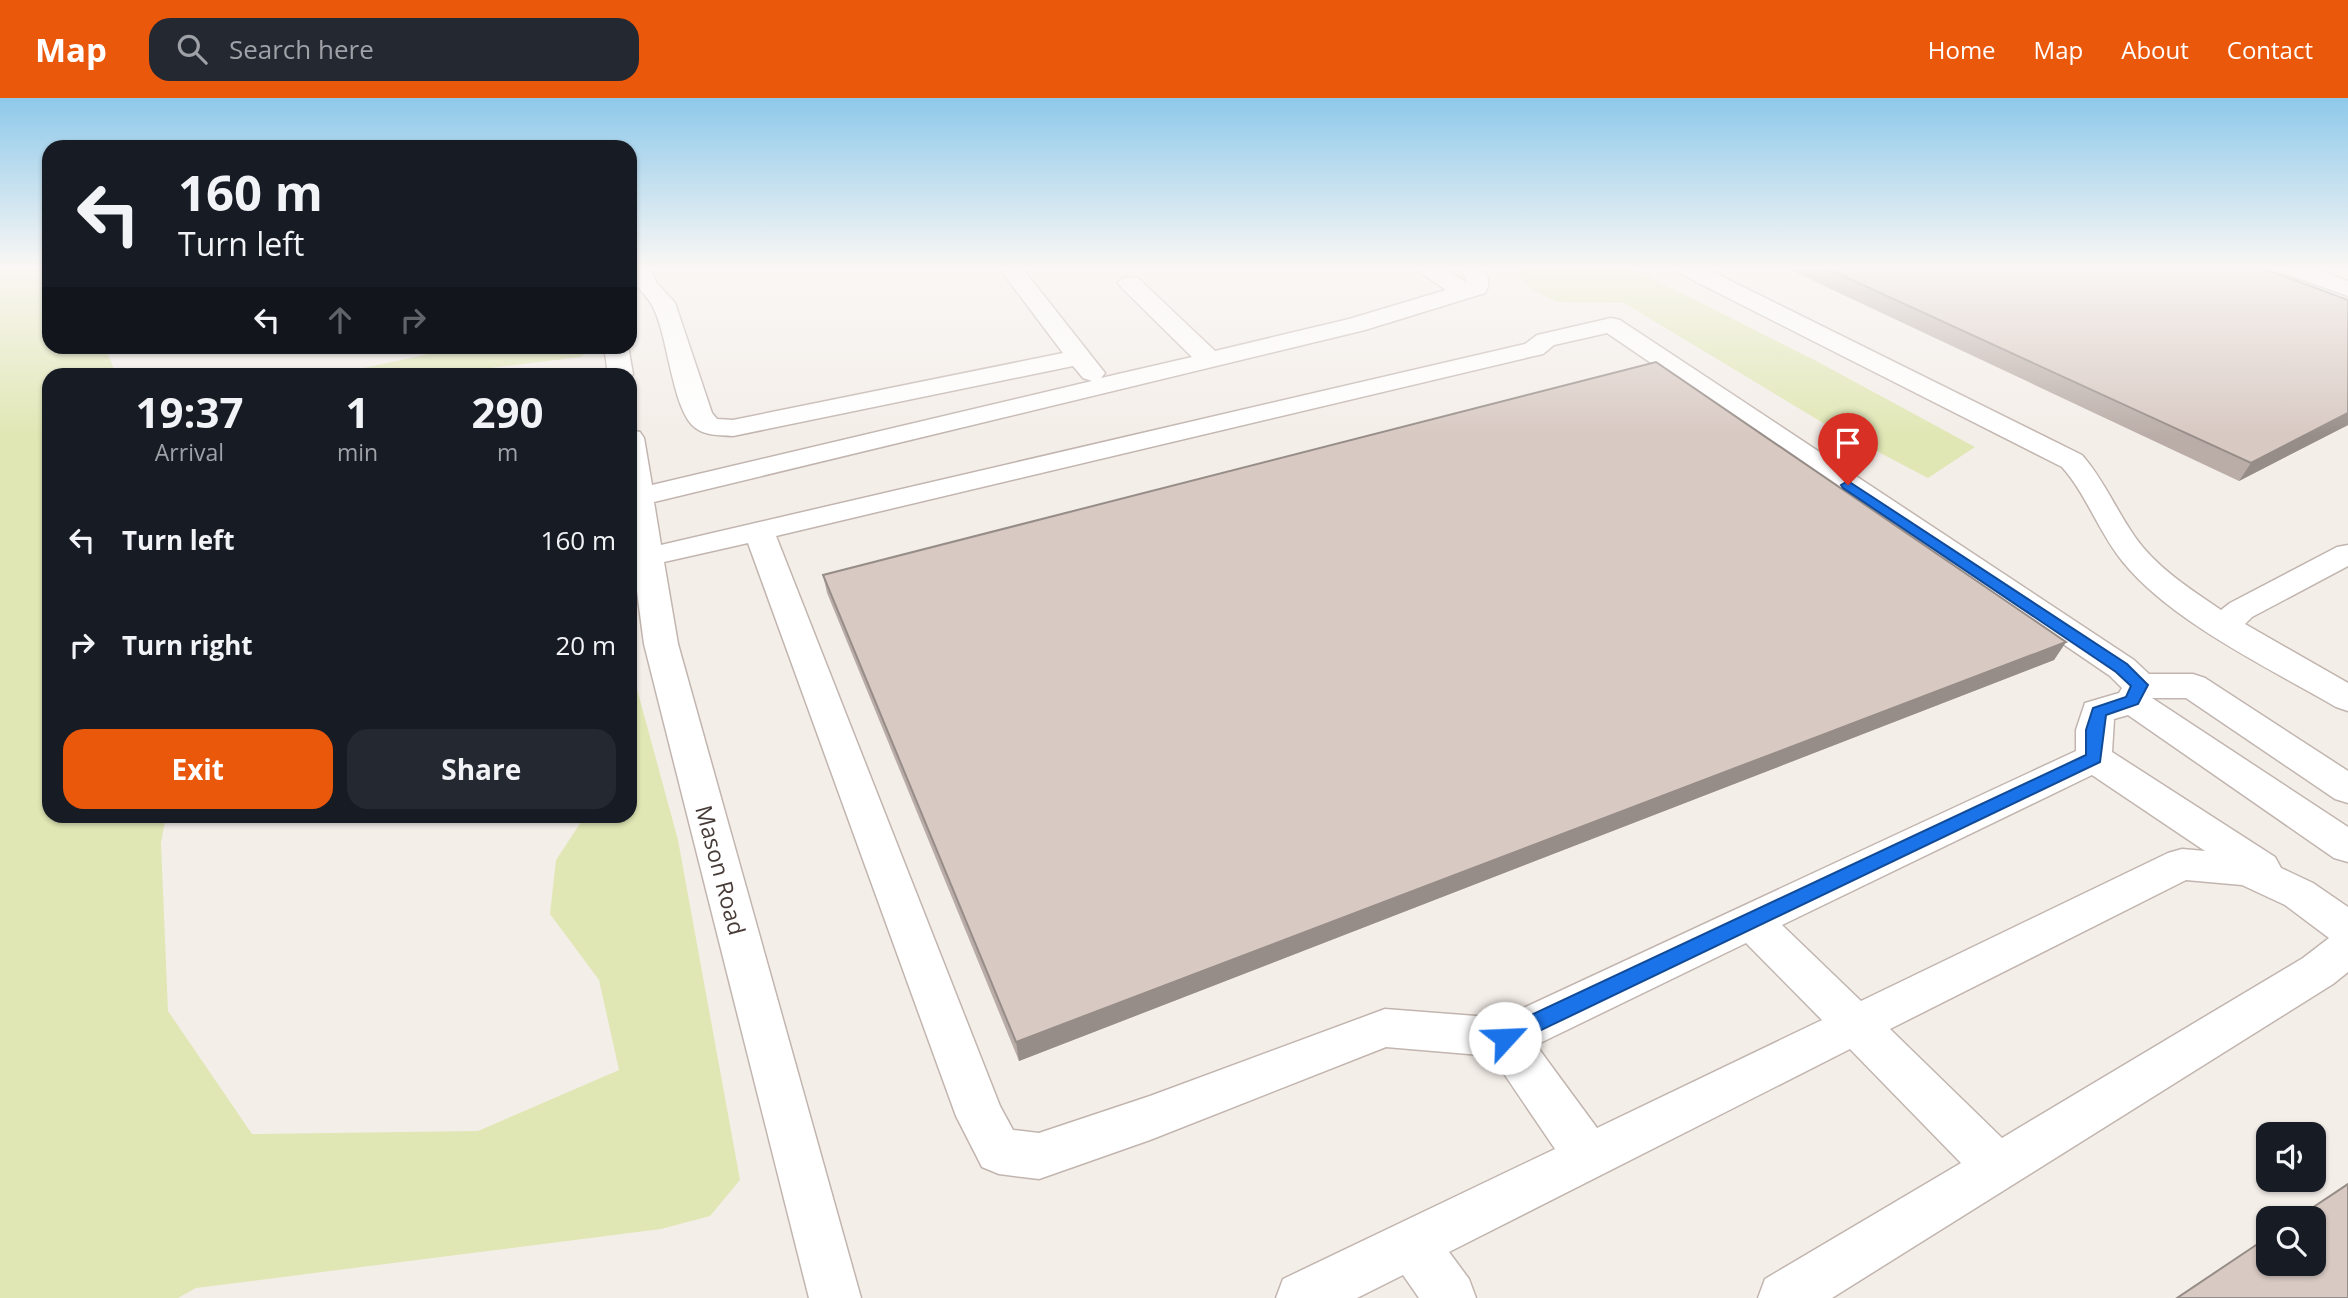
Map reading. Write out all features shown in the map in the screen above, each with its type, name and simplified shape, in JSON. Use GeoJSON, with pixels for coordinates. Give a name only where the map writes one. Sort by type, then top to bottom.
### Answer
{"type":"FeatureCollection","features":[{"type":"Feature","properties":{"kind":"street"},"geometry":{"type":"LineString","coordinates":[[670,324],[702,422],[719,428],[733,428],[1080,357]]}},
{"type":"Feature","properties":{"kind":"street"},"geometry":{"type":"LineString","coordinates":[[1054,324],[1102,386]]}},
{"type":"Feature","properties":{"kind":"street"},"geometry":{"type":"LineString","coordinates":[[1172,324],[1209,360]]}},
{"type":"Feature","properties":{"kind":"street"},"geometry":{"type":"LineString","coordinates":[[639,497],[1358,324]]}},
{"type":"Feature","properties":{"kind":"street"},"geometry":{"type":"LineString","coordinates":[[1799,324],[2072,461],[2087,476],[2106,515],[2125,545],[2172,593],[2348,699]]}},
{"type":"Feature","properties":{"kind":"street"},"geometry":{"type":"LineString","coordinates":[[648,557],[1534,349],[1546,340],[1611,325],[2122,668],[2136,693],[2348,847]]}},
{"type":"Feature","properties":{"kind":"street","name":"Mason Road"},"geometry":{"type":"LineString","coordinates":[[637,484],[661,644],[835,1298]]}},
{"type":"Feature","properties":{"kind":"street"},"geometry":{"type":"LineString","coordinates":[[759,532],[975,1103],[999,1151],[1039,1156],[1150,1118],[1385,1028],[1505,1038],[2094,758]]}},
{"type":"Feature","properties":{"kind":"street"},"geometry":{"type":"LineString","coordinates":[[2223,626],[2241,610],[2348,554]]}},
{"type":"Feature","properties":{"kind":"street"},"geometry":{"type":"LineString","coordinates":[[2094,758],[2094,730],[2098,712],[2136,693],[2193,686],[2348,789]]}},
{"type":"Feature","properties":{"kind":"street"},"geometry":{"type":"LineString","coordinates":[[2094,758],[2348,929]]}},
{"type":"Feature","properties":{"kind":"street"},"geometry":{"type":"LineString","coordinates":[[1303,1298],[1855,1023],[2182,864],[2248,870],[2299,894]]}},
{"type":"Feature","properties":{"kind":"street"},"geometry":{"type":"LineString","coordinates":[[1751,921],[1998,1167]]}},
{"type":"Feature","properties":{"kind":"street"},"geometry":{"type":"LineString","coordinates":[[1784,1298],[2318,971],[2348,947]]}},
{"type":"Feature","properties":{"kind":"street"},"geometry":{"type":"LineString","coordinates":[[1505,1038],[1588,1157]]}},
{"type":"Feature","properties":{"kind":"street"},"geometry":{"type":"LineString","coordinates":[[1412,1244],[1450,1298]]}},
{"type":"Feature","properties":{"kind":"green space"},"geometry":{"type":"Polygon","coordinates":[[[0,324],[42,324],[42,354],[108,354],[114,368],[42,368],[42,823],[165,823],[161,843],[168,1011],[252,1134],[478,1131],[619,1070],[599,980],[550,914],[556,860],[580,823],[637,823],[637,689],[678,840],[740,1180],[710,1216],[661,1229],[196,1288],[178,1298],[0,1298],[0,324]]]}},
{"type":"Feature","properties":{"kind":"green space"},"geometry":{"type":"Polygon","coordinates":[[[1659,324],[1743,324],[1975,447],[1928,478],[1823,423],[1659,324]]]}},
{"type":"Feature","properties":{"kind":"green space"},"geometry":{"type":"Polygon","coordinates":[[[429,354],[585,354],[581,357],[490,368],[364,368],[429,354]]]}},
{"type":"Feature","properties":{"kind":"building"},"geometry":{"type":"Polygon","coordinates":[[[1948,324],[2348,324],[2348,413],[2251,463],[1948,324]]]}},
{"type":"Feature","properties":{"kind":"building"},"geometry":{"type":"Polygon","coordinates":[[[1656,362],[2066,642],[1016,1042],[823,575],[1656,362]]]}},
{"type":"Feature","properties":{"kind":"building"},"geometry":{"type":"Polygon","coordinates":[[[2348,1184],[2348,1298],[2177,1298],[2256,1245],[2256,1276],[2326,1276],[2326,1206],[2315,1206],[2348,1184]]]}},
{"type":"Feature","properties":{"kind":"route"},"geometry":{"type":"LineString","coordinates":[[1505,1038],[2094,758],[2094,730],[2098,712],[2132,701],[2140,685],[2122,668],[1848,485]]}}]}
